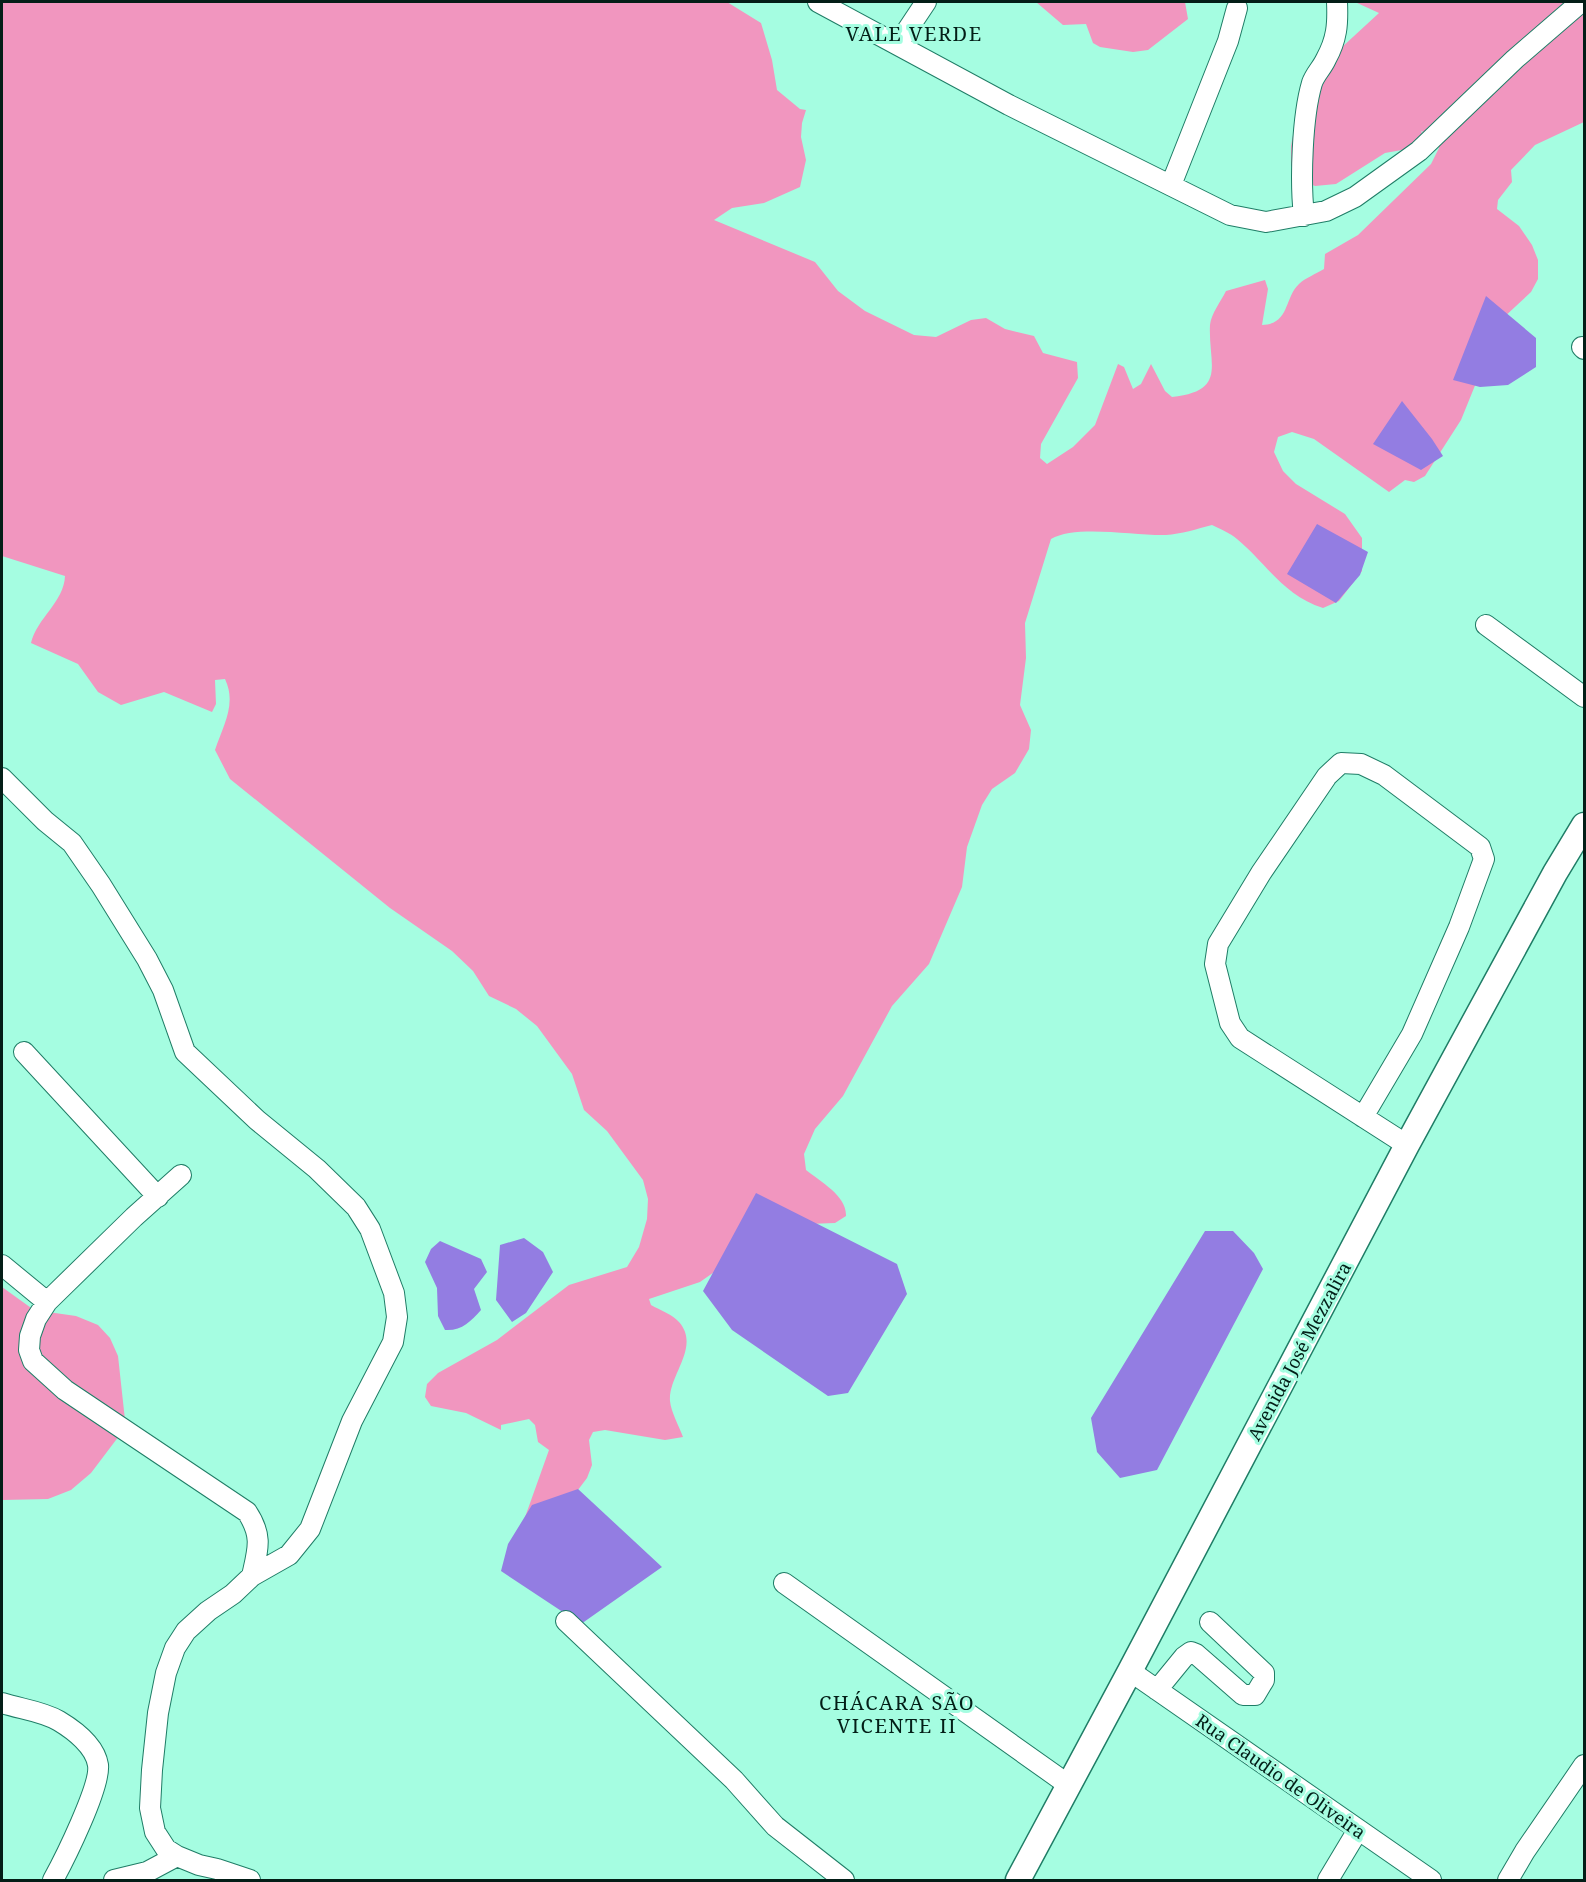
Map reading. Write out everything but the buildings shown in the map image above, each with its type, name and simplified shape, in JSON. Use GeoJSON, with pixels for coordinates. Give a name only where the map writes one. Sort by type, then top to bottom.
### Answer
{"type":"FeatureCollection","features":[{"type":"Feature","properties":{"kind":"main road","name":"Avenida José Mezzalira"},"geometry":{"type":"LineString","coordinates":[[1018,1881],[1407,1145],[1555,873],[1584,825]]}},
{"type":"Feature","properties":{"kind":"street"},"geometry":{"type":"LineString","coordinates":[[818,2],[1010,105],[1230,215],[1266,222],[1326,211],[1355,197],[1419,151],[1522,52],[1581,2]]}},
{"type":"Feature","properties":{"kind":"street"},"geometry":{"type":"LineString","coordinates":[[898,44],[926,2]]}},
{"type":"Feature","properties":{"kind":"street"},"geometry":{"type":"LineString","coordinates":[[1304,216],[1301,193],[1307,106],[1313,80],[1327,59],[1338,26],[1337,2]]}},
{"type":"Feature","properties":{"kind":"street"},"geometry":{"type":"LineString","coordinates":[[1171,185],[1228,41],[1237,8]]}},
{"type":"Feature","properties":{"kind":"street"},"geometry":{"type":"LineString","coordinates":[[1486,625],[1584,697]]}},
{"type":"Feature","properties":{"kind":"street"},"geometry":{"type":"LineString","coordinates":[[1363,1117],[1412,1034],[1459,927],[1484,859],[1480,847],[1384,775],[1361,764],[1341,763],[1327,776],[1261,873],[1218,944],[1215,964],[1230,1023],[1240,1038],[1363,1117],[1407,1145]]}},
{"type":"Feature","properties":{"kind":"street"},"geometry":{"type":"LineString","coordinates":[[2,778],[45,821],[72,843],[96,877],[147,959],[163,990],[185,1052],[258,1120],[317,1169],[356,1207],[370,1229],[394,1293],[397,1317],[393,1341],[352,1421],[310,1529],[289,1555],[252,1576],[186,1631],[175,1648],[166,1673],[158,1713],[152,1770],[150,1808],[155,1832],[166,1849],[177,1856],[250,1881]]}},
{"type":"Feature","properties":{"kind":"street"},"geometry":{"type":"LineString","coordinates":[[24,1052],[158,1197]]}},
{"type":"Feature","properties":{"kind":"street"},"geometry":{"type":"LineString","coordinates":[[181,1175],[47,1302],[36,1319],[30,1336],[29,1350],[33,1361],[65,1390],[247,1512],[255,1525],[259,1540],[252,1576]]}},
{"type":"Feature","properties":{"kind":"street"},"geometry":{"type":"LineString","coordinates":[[2,1265],[47,1302]]}},
{"type":"Feature","properties":{"kind":"street"},"geometry":{"type":"LineString","coordinates":[[784,1583],[1070,1786]]}},
{"type":"Feature","properties":{"kind":"street"},"geometry":{"type":"LineString","coordinates":[[566,1621],[734,1780],[775,1827],[844,1881]]}},
{"type":"Feature","properties":{"kind":"street"},"geometry":{"type":"LineString","coordinates":[[1157,1690],[1184,1657],[1191,1652],[1243,1695],[1255,1695],[1264,1680],[1264,1673],[1210,1622]]}},
{"type":"Feature","properties":{"kind":"street"},"geometry":{"type":"LineString","coordinates":[[1207,1664],[1230,1640]]}},
{"type":"Feature","properties":{"kind":"street","name":"Rua Claudio de Oliveira"},"geometry":{"type":"LineString","coordinates":[[1130,1671],[1431,1880]]}},
{"type":"Feature","properties":{"kind":"street"},"geometry":{"type":"LineString","coordinates":[[2,1703],[58,1720],[82,1737],[98,1764],[94,1788],[53,1881]]}},
{"type":"Feature","properties":{"kind":"street"},"geometry":{"type":"LineString","coordinates":[[1508,1881],[1525,1851],[1584,1765]]}},
{"type":"Feature","properties":{"kind":"street"},"geometry":{"type":"LineString","coordinates":[[1328,1881],[1358,1830]]}},
{"type":"Feature","properties":{"kind":"street"},"geometry":{"type":"LineString","coordinates":[[114,1881],[147,1872],[177,1856]]}},
{"type":"Feature","properties":{"kind":"shaded area"},"geometry":{"type":"Polygon","coordinates":[[[2,2],[727,2],[761,23],[772,60],[777,90],[800,109],[806,110],[801,137],[806,160],[800,187],[764,203],[732,208],[714,220],[815,262],[838,291],[865,311],[914,335],[936,337],[971,320],[986,318],[1005,329],[1034,336],[1043,353],[1077,362],[1078,378],[1041,444],[1040,458],[1047,464],[1073,447],[1095,425],[1118,364],[1124,367],[1133,389],[1141,384],[1151,364],[1165,391],[1172,397],[1190,394],[1201,389],[1208,382],[1211,373],[1211,321],[1226,291],[1265,280],[1268,289],[1262,325],[1271,324],[1282,315],[1299,284],[1324,269],[1325,254],[1358,235],[1431,164],[1439,148],[1435,137],[1421,131],[1426,141],[1424,146],[1385,153],[1336,184],[1315,186],[1297,178],[1291,165],[1291,146],[1296,119],[1328,60],[1379,13],[1355,2],[1584,2],[1584,122],[1535,145],[1511,170],[1512,182],[1498,200],[1497,209],[1519,226],[1532,245],[1538,260],[1538,279],[1531,292],[1502,319],[1461,420],[1425,476],[1414,482],[1405,480],[1389,492],[1314,439],[1292,432],[1278,437],[1274,452],[1283,471],[1296,484],[1345,514],[1362,538],[1362,571],[1339,601],[1323,608],[1297,595],[1276,578],[1237,539],[1212,525],[1166,535],[1090,531],[1075,532],[1051,539],[1025,623],[1026,658],[1020,705],[1031,730],[1029,749],[1015,773],[992,789],[982,805],[967,847],[962,887],[929,964],[892,1006],[843,1096],[815,1129],[804,1154],[806,1170],[838,1196],[846,1216],[835,1223],[781,1225],[700,1282],[649,1299],[651,1305],[676,1319],[685,1332],[687,1341],[685,1351],[671,1391],[670,1401],[683,1437],[665,1440],[605,1430],[593,1432],[589,1440],[592,1465],[587,1478],[565,1507],[524,1520],[549,1450],[538,1442],[535,1425],[529,1419],[501,1425],[501,1430],[466,1413],[431,1406],[425,1397],[427,1384],[438,1373],[497,1340],[569,1285],[627,1267],[639,1247],[647,1219],[648,1199],[643,1180],[607,1131],[584,1110],[572,1074],[537,1026],[516,1009],[489,996],[473,971],[452,951],[390,908],[230,779],[215,750],[228,715],[230,697],[225,679],[215,680],[216,704],[212,712],[164,692],[121,705],[98,692],[78,664],[31,643],[34,634],[60,594],[65,576],[2,556],[2,2]]]}},
{"type":"Feature","properties":{"kind":"shaded area"},"geometry":{"type":"Polygon","coordinates":[[[1036,2],[1185,2],[1188,19],[1148,50],[1133,52],[1100,47],[1093,43],[1086,24],[1063,25],[1036,2]]]}},
{"type":"Feature","properties":{"kind":"shaded area"},"geometry":{"type":"Polygon","coordinates":[[[1486,296],[1536,338],[1536,367],[1508,385],[1480,387],[1453,380],[1486,296]]]}},
{"type":"Feature","properties":{"kind":"shaded area"},"geometry":{"type":"Polygon","coordinates":[[[1402,401],[1443,456],[1421,470],[1373,444],[1402,401]]]}},
{"type":"Feature","properties":{"kind":"shaded area"},"geometry":{"type":"Polygon","coordinates":[[[1317,524],[1368,552],[1360,575],[1336,603],[1287,574],[1317,524]]]}},
{"type":"Feature","properties":{"kind":"shaded area"},"geometry":{"type":"Polygon","coordinates":[[[756,1193],[897,1264],[907,1294],[848,1393],[828,1396],[732,1330],[703,1291],[756,1193]]]}},
{"type":"Feature","properties":{"kind":"shaded area"},"geometry":{"type":"Polygon","coordinates":[[[1205,1231],[1233,1231],[1254,1253],[1263,1269],[1157,1470],[1120,1478],[1097,1452],[1091,1418],[1205,1231]]]}},
{"type":"Feature","properties":{"kind":"shaded area"},"geometry":{"type":"Polygon","coordinates":[[[524,1238],[543,1252],[553,1272],[526,1313],[512,1322],[496,1300],[500,1245],[524,1238]]]}},
{"type":"Feature","properties":{"kind":"shaded area"},"geometry":{"type":"Polygon","coordinates":[[[440,1241],[481,1259],[487,1272],[474,1289],[481,1310],[465,1325],[451,1330],[445,1330],[438,1316],[437,1288],[425,1262],[431,1249],[440,1241]]]}},
{"type":"Feature","properties":{"kind":"shaded area"},"geometry":{"type":"Polygon","coordinates":[[[2,1287],[34,1310],[76,1316],[98,1325],[110,1338],[118,1356],[125,1420],[119,1436],[91,1473],[71,1490],[48,1499],[2,1500],[2,1287]]]}},
{"type":"Feature","properties":{"kind":"shaded area"},"geometry":{"type":"Polygon","coordinates":[[[578,1489],[662,1567],[581,1624],[501,1571],[508,1544],[532,1505],[578,1489]]]}},
{"type":"Feature","properties":{"kind":"district","name":"VALE VERDE"},"geometry":{"type":"Point","coordinates":[914,33]}},
{"type":"Feature","properties":{"kind":"district","name":"CHÁCARA SÃO VICENTE II"},"geometry":{"type":"Point","coordinates":[897,1714]}}]}
